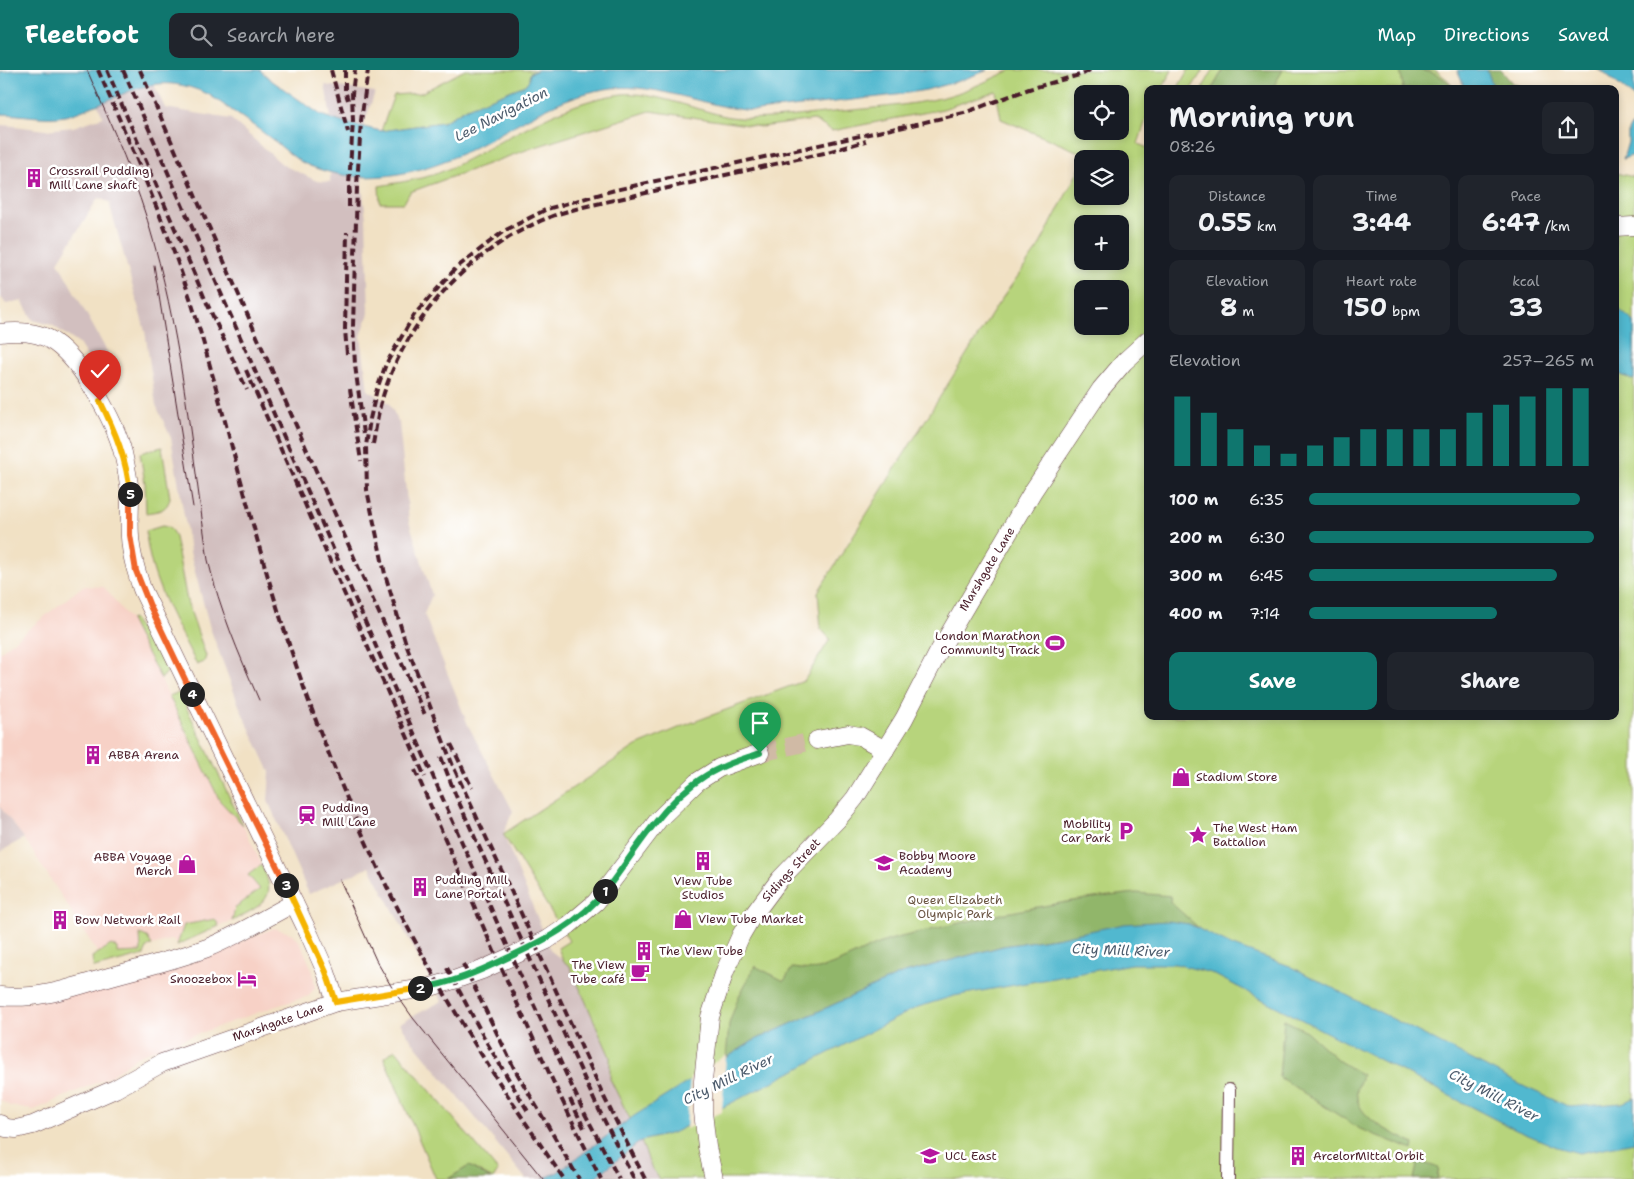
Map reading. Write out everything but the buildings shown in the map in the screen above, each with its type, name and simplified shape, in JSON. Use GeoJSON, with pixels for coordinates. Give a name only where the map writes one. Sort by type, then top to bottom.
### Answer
{"type":"FeatureCollection","features":[{"type":"Feature","properties":{"kind":"street"},"geometry":{"type":"LineString","coordinates":[[1619,226],[1634,226]]}},
{"type":"Feature","properties":{"kind":"street"},"geometry":{"type":"LineString","coordinates":[[0,333],[13,331],[42,336],[55,342],[79,367],[108,417],[123,452],[130,492],[132,557],[142,589],[294,903],[326,972],[336,1002]]}},
{"type":"Feature","properties":{"kind":"street","name":"Marshgate Lane"},"geometry":{"type":"LineString","coordinates":[[885,750],[904,719],[938,653],[1034,491],[1101,389],[1124,362],[1144,344]]}},
{"type":"Feature","properties":{"kind":"street"},"geometry":{"type":"LineString","coordinates":[[817,740],[848,734],[860,736],[885,750]]}},
{"type":"Feature","properties":{"kind":"street","name":"Sidings Street"},"geometry":{"type":"LineString","coordinates":[[714,1179],[707,1147],[703,1112],[703,1081],[710,1018],[725,971],[751,918],[780,879],[837,820],[855,798],[885,750]]}},
{"type":"Feature","properties":{"kind":"street","name":"Marshgate Lane"},"geometry":{"type":"LineString","coordinates":[[0,1124],[6,1128],[16,1129],[33,1125],[115,1089],[162,1063],[336,1002],[431,987],[454,980],[482,970],[547,940],[569,925],[596,902],[659,818],[697,782],[719,768],[760,753]]}},
{"type":"Feature","properties":{"kind":"street"},"geometry":{"type":"LineString","coordinates":[[0,996],[26,996],[55,992],[166,962],[207,948],[264,921],[294,903]]}},
{"type":"Feature","properties":{"kind":"street"},"geometry":{"type":"LineString","coordinates":[[1228,1179],[1229,1090]]}},
{"type":"Feature","properties":{"kind":"shaded area"},"geometry":{"type":"Polygon","coordinates":[[[82,70],[147,70],[165,108],[231,119],[283,165],[317,181],[330,182],[333,129],[325,85],[375,92],[364,124],[362,185],[366,219],[369,313],[361,336],[368,390],[389,403],[399,423],[409,521],[432,595],[424,614],[468,725],[513,811],[503,834],[551,951],[570,966],[610,1057],[610,1079],[645,1149],[687,1179],[526,1179],[412,1041],[400,1023],[442,1001],[370,867],[309,894],[268,801],[270,772],[240,708],[210,628],[191,557],[171,438],[156,405],[145,331],[109,202],[98,198],[58,262],[110,357],[93,366],[79,344],[52,325],[33,320],[22,301],[6,304],[0,296],[0,125],[45,130],[73,127],[103,117],[82,70]]]}},
{"type":"Feature","properties":{"kind":"shaded area"},"geometry":{"type":"Polygon","coordinates":[[[83,586],[104,587],[130,620],[220,801],[243,825],[268,878],[269,885],[265,900],[260,906],[232,921],[177,945],[173,939],[148,946],[144,955],[94,968],[92,957],[98,953],[24,838],[0,807],[0,652],[83,586]]]}},
{"type":"Feature","properties":{"kind":"shaded area"},"geometry":{"type":"Polygon","coordinates":[[[0,807],[24,838],[0,852],[0,807]]]}},
{"type":"Feature","properties":{"kind":"shaded area"},"geometry":{"type":"Polygon","coordinates":[[[274,928],[293,934],[300,942],[313,972],[315,987],[309,996],[141,1054],[109,1077],[34,1110],[10,1106],[0,1100],[0,1002],[22,1003],[153,978],[274,928]]]}},
{"type":"Feature","properties":{"kind":"green space"},"geometry":{"type":"Polygon","coordinates":[[[465,70],[538,70],[530,73],[529,80],[525,85],[467,108],[443,122],[381,131],[394,95],[421,93],[465,70]]]}},
{"type":"Feature","properties":{"kind":"green space","name":"Queen Elizabeth Olympic Park"},"geometry":{"type":"Polygon","coordinates":[[[1011,70],[1172,70],[1164,85],[1144,85],[1144,126],[1138,144],[1144,146],[1144,720],[1619,720],[1619,174],[1634,177],[1634,1179],[660,1179],[652,1169],[641,1141],[610,1079],[610,1057],[570,966],[563,961],[558,948],[569,941],[503,834],[636,746],[688,724],[804,681],[830,639],[821,629],[818,592],[998,304],[1038,248],[1074,179],[1074,205],[1129,205],[1129,150],[1074,150],[1001,119],[996,91],[943,109],[832,131],[814,120],[761,127],[650,111],[529,149],[410,192],[404,203],[380,203],[379,186],[430,176],[446,170],[553,114],[598,98],[622,94],[647,95],[730,117],[777,118],[918,103],[964,91],[1011,70]]]}},
{"type":"Feature","properties":{"kind":"green space"},"geometry":{"type":"Polygon","coordinates":[[[1188,70],[1203,70],[1194,85],[1179,85],[1188,70]]]}},
{"type":"Feature","properties":{"kind":"green space"},"geometry":{"type":"Polygon","coordinates":[[[1213,70],[1223,70],[1214,85],[1204,85],[1213,70]]]}},
{"type":"Feature","properties":{"kind":"green space"},"geometry":{"type":"Polygon","coordinates":[[[1223,70],[1283,70],[1274,85],[1214,85],[1223,70]]]}},
{"type":"Feature","properties":{"kind":"green space"},"geometry":{"type":"Polygon","coordinates":[[[1252,70],[1435,70],[1451,85],[1244,85],[1252,70]]]}},
{"type":"Feature","properties":{"kind":"green space"},"geometry":{"type":"Polygon","coordinates":[[[1400,70],[1430,72],[1442,78],[1450,85],[1403,85],[1400,70]]]}},
{"type":"Feature","properties":{"kind":"green space"},"geometry":{"type":"Polygon","coordinates":[[[1501,70],[1513,84],[1516,85],[1492,85],[1487,71],[1501,70]]]}},
{"type":"Feature","properties":{"kind":"green space"},"geometry":{"type":"Polygon","coordinates":[[[162,447],[170,498],[167,506],[164,508],[146,513],[145,483],[140,453],[162,447]]]}},
{"type":"Feature","properties":{"kind":"green space"},"geometry":{"type":"Polygon","coordinates":[[[162,526],[170,529],[175,537],[187,601],[206,656],[204,662],[197,665],[172,617],[152,566],[146,531],[162,526]]]}},
{"type":"Feature","properties":{"kind":"green space"},"geometry":{"type":"Polygon","coordinates":[[[133,619],[160,653],[168,671],[161,679],[130,620],[133,619]]]}},
{"type":"Feature","properties":{"kind":"green space"},"geometry":{"type":"Polygon","coordinates":[[[177,693],[180,694],[243,825],[220,801],[169,696],[177,693]]]}},
{"type":"Feature","properties":{"kind":"green space"},"geometry":{"type":"Polygon","coordinates":[[[261,865],[267,877],[268,894],[258,906],[232,921],[235,908],[260,889],[248,875],[261,865]]]}},
{"type":"Feature","properties":{"kind":"green space"},"geometry":{"type":"Polygon","coordinates":[[[1136,893],[1171,896],[1170,902],[1199,928],[1189,924],[1055,938],[1003,946],[901,974],[753,1041],[726,1058],[729,1024],[738,998],[755,966],[784,981],[792,968],[819,969],[893,939],[953,924],[1014,911],[1105,896],[1136,893]]]}},
{"type":"Feature","properties":{"kind":"green space"},"geometry":{"type":"Polygon","coordinates":[[[215,919],[219,926],[177,945],[184,925],[215,919]]]}},
{"type":"Feature","properties":{"kind":"green space"},"geometry":{"type":"Polygon","coordinates":[[[140,934],[147,937],[152,945],[148,946],[144,955],[94,968],[92,957],[111,945],[117,948],[117,953],[141,952],[140,934]]]}},
{"type":"Feature","properties":{"kind":"green space"},"geometry":{"type":"Polygon","coordinates":[[[1284,1020],[1305,1030],[1339,1061],[1362,1075],[1357,1090],[1357,1100],[1361,1109],[1376,1123],[1414,1144],[1413,1150],[1360,1129],[1279,1077],[1284,1020]]]}},
{"type":"Feature","properties":{"kind":"green space"},"geometry":{"type":"Polygon","coordinates":[[[395,1049],[498,1171],[493,1179],[469,1166],[448,1179],[436,1179],[384,1058],[395,1049]]]}},
{"type":"Feature","properties":{"kind":"green space"},"geometry":{"type":"Polygon","coordinates":[[[1418,1161],[1439,1168],[1437,1179],[1414,1179],[1418,1161]]]}},
{"type":"Feature","properties":{"kind":"green space"},"geometry":{"type":"Polygon","coordinates":[[[469,1166],[491,1179],[448,1179],[469,1166]]]}},
{"type":"Feature","properties":{"kind":"water","name":"Lee Navigation"},"geometry":{"type":"Polygon","coordinates":[[[15,70],[260,70],[271,80],[321,115],[341,122],[381,131],[443,122],[467,108],[525,85],[529,80],[530,73],[538,70],[988,70],[959,81],[926,90],[757,111],[721,106],[648,89],[612,88],[581,95],[551,106],[473,148],[428,167],[405,173],[357,177],[334,173],[305,164],[208,94],[175,84],[148,85],[65,116],[0,114],[0,72],[15,70]]]}},
{"type":"Feature","properties":{"kind":"water"},"geometry":{"type":"Polygon","coordinates":[[[1457,70],[1487,70],[1493,85],[1463,85],[1457,70]]]}},
{"type":"Feature","properties":{"kind":"water"},"geometry":{"type":"Polygon","coordinates":[[[1598,70],[1634,70],[1634,98],[1619,85],[1605,73],[1598,70]]]}},
{"type":"Feature","properties":{"kind":"water"},"geometry":{"type":"Polygon","coordinates":[[[1634,125],[1634,155],[1623,159],[1628,142],[1628,131],[1634,125]]]}},
{"type":"Feature","properties":{"kind":"water"},"geometry":{"type":"Polygon","coordinates":[[[1619,309],[1634,322],[1634,379],[1632,380],[1619,374],[1619,309]]]}},
{"type":"Feature","properties":{"kind":"water","name":"City Mill River"},"geometry":{"type":"Polygon","coordinates":[[[1168,921],[1189,924],[1233,946],[1290,966],[1527,1088],[1570,1107],[1622,1103],[1634,1098],[1634,1142],[1579,1153],[1557,1147],[1516,1130],[1211,973],[1175,964],[1131,964],[954,996],[918,1007],[673,1133],[641,1141],[593,1179],[543,1179],[558,1172],[634,1116],[753,1041],[901,974],[1003,946],[1124,924],[1168,921]]]}},
{"type":"Feature","properties":{"kind":"pier"},"geometry":{"type":"Polygon","coordinates":[[[726,1055],[722,1112],[686,1129],[690,1078],[726,1055]]]}},
{"type":"Feature","properties":{"kind":"tunnel"},"geometry":{"type":"LineString","coordinates":[[760,753],[817,740]]}},
{"type":"Feature","properties":{"kind":"tram line"},"geometry":{"type":"LineString","coordinates":[[87,70],[115,134],[148,221],[164,282],[180,361],[208,560],[224,614],[259,700]]}},
{"type":"Feature","properties":{"kind":"tram line"},"geometry":{"type":"LineString","coordinates":[[154,265],[193,507]]}},
{"type":"Feature","properties":{"kind":"tram line"},"geometry":{"type":"LineString","coordinates":[[340,880],[376,960],[394,991],[413,1018],[543,1179]]}},
{"type":"Feature","properties":{"kind":"railway"},"geometry":{"type":"LineString","coordinates":[[98,70],[159,213],[191,301],[280,618],[308,699],[349,802],[394,902],[443,991],[502,1087],[564,1179]]}},
{"type":"Feature","properties":{"kind":"railway"},"geometry":{"type":"LineString","coordinates":[[107,70],[205,299],[247,390]]}},
{"type":"Feature","properties":{"kind":"railway"},"geometry":{"type":"LineString","coordinates":[[123,70],[525,986],[583,1110],[619,1179]]}},
{"type":"Feature","properties":{"kind":"railway"},"geometry":{"type":"LineString","coordinates":[[140,70],[426,717]]}},
{"type":"Feature","properties":{"kind":"railway"},"geometry":{"type":"LineString","coordinates":[[331,70],[348,132]]}},
{"type":"Feature","properties":{"kind":"railway"},"geometry":{"type":"LineString","coordinates":[[345,70],[345,90],[348,100]]}},
{"type":"Feature","properties":{"kind":"railway"},"geometry":{"type":"LineString","coordinates":[[350,194],[353,121],[352,94],[355,70]]}},
{"type":"Feature","properties":{"kind":"railway"},"geometry":{"type":"LineString","coordinates":[[364,434],[355,365],[353,326],[357,186],[361,121],[368,70]]}},
{"type":"Feature","properties":{"kind":"railway"},"geometry":{"type":"LineString","coordinates":[[899,128],[964,113],[1029,89],[1083,74],[1090,70]]}},
{"type":"Feature","properties":{"kind":"railway"},"geometry":{"type":"LineString","coordinates":[[645,1179],[604,1097],[453,766],[406,644],[385,574],[367,490],[366,446],[377,389],[386,364],[414,315],[456,268],[504,231],[547,209],[615,190],[905,126]]}},
{"type":"Feature","properties":{"kind":"railway"},"geometry":{"type":"LineString","coordinates":[[373,444],[378,414],[394,367],[426,312],[469,266],[521,230],[550,217],[583,207],[824,153],[866,141]]}},
{"type":"Feature","properties":{"kind":"railway"},"geometry":{"type":"LineString","coordinates":[[349,187],[349,207]]}},
{"type":"Feature","properties":{"kind":"railway"},"geometry":{"type":"LineString","coordinates":[[347,232],[345,329],[347,354]]}},
{"type":"Feature","properties":{"kind":"railway"},"geometry":{"type":"LineString","coordinates":[[246,370],[425,777]]}},
{"type":"Feature","properties":{"kind":"railway"},"geometry":{"type":"LineString","coordinates":[[350,389],[361,461]]}},
{"type":"Feature","properties":{"kind":"railway"},"geometry":{"type":"LineString","coordinates":[[451,744],[472,788]]}},
{"type":"Feature","properties":{"kind":"railway"},"geometry":{"type":"LineString","coordinates":[[441,757],[456,796],[595,1102],[634,1179]]}},
{"type":"Feature","properties":{"kind":"railway"},"geometry":{"type":"LineString","coordinates":[[415,770],[528,1027],[601,1179]]}},
{"type":"Feature","properties":{"kind":"railway"},"geometry":{"type":"LineString","coordinates":[[463,964],[514,1068],[579,1179]]}},
{"type":"Feature","properties":{"kind":"railway"},"geometry":{"type":"LineString","coordinates":[[447,968],[487,1043],[529,1113]]}},
{"type":"Feature","properties":{"kind":"railway"},"geometry":{"type":"LineString","coordinates":[[570,1099],[585,1130]]}},
{"type":"Feature","properties":{"kind":"place","name":"Crossrail Pudding Mill Lane shaft"},"geometry":{"type":"Point","coordinates":[34,178]}},
{"type":"Feature","properties":{"kind":"place","name":"London Marathon Community Track"},"geometry":{"type":"Point","coordinates":[1055,643]}},
{"type":"Feature","properties":{"kind":"place","name":"ABBA Arena"},"geometry":{"type":"Point","coordinates":[93,755]}},
{"type":"Feature","properties":{"kind":"place","name":"Stadium Store"},"geometry":{"type":"Point","coordinates":[1181,777]}},
{"type":"Feature","properties":{"kind":"place","name":"Pudding Mill Lane"},"geometry":{"type":"Point","coordinates":[307,815]}},
{"type":"Feature","properties":{"kind":"place","name":"Mobility Car Park"},"geometry":{"type":"Point","coordinates":[1126,831]}},
{"type":"Feature","properties":{"kind":"place","name":"The West Ham Battalion"},"geometry":{"type":"Point","coordinates":[1198,835]}},
{"type":"Feature","properties":{"kind":"place","name":"View Tube Studios"},"geometry":{"type":"Point","coordinates":[703,861]}},
{"type":"Feature","properties":{"kind":"place","name":"Bobby Moore Academy"},"geometry":{"type":"Point","coordinates":[884,863]}},
{"type":"Feature","properties":{"kind":"place","name":"ABBA Voyage Merch"},"geometry":{"type":"Point","coordinates":[187,864]}},
{"type":"Feature","properties":{"kind":"place","name":"Pudding Mill Lane Portal"},"geometry":{"type":"Point","coordinates":[420,887]}},
{"type":"Feature","properties":{"kind":"place","name":"View Tube Market"},"geometry":{"type":"Point","coordinates":[683,919]}},
{"type":"Feature","properties":{"kind":"place","name":"Bow Network Rail"},"geometry":{"type":"Point","coordinates":[60,920]}},
{"type":"Feature","properties":{"kind":"place","name":"The View Tube"},"geometry":{"type":"Point","coordinates":[644,951]}},
{"type":"Feature","properties":{"kind":"place","name":"The View Tube café"},"geometry":{"type":"Point","coordinates":[640,972]}},
{"type":"Feature","properties":{"kind":"place","name":"Snoozebox"},"geometry":{"type":"Point","coordinates":[247,979]}},
{"type":"Feature","properties":{"kind":"place","name":"UCL East"},"geometry":{"type":"Point","coordinates":[930,1156]}},
{"type":"Feature","properties":{"kind":"place","name":"ArcelorMittal Orbit"},"geometry":{"type":"Point","coordinates":[1298,1156]}},
{"type":"Feature","properties":{"kind":"route"},"geometry":{"type":"LineString","coordinates":[[100,401],[113,426],[123,452],[130,492],[132,557],[142,589],[310,936],[326,972],[336,1002],[431,987],[482,970],[547,940],[569,925],[596,902],[659,818],[697,782],[719,768],[760,753]]}}]}
